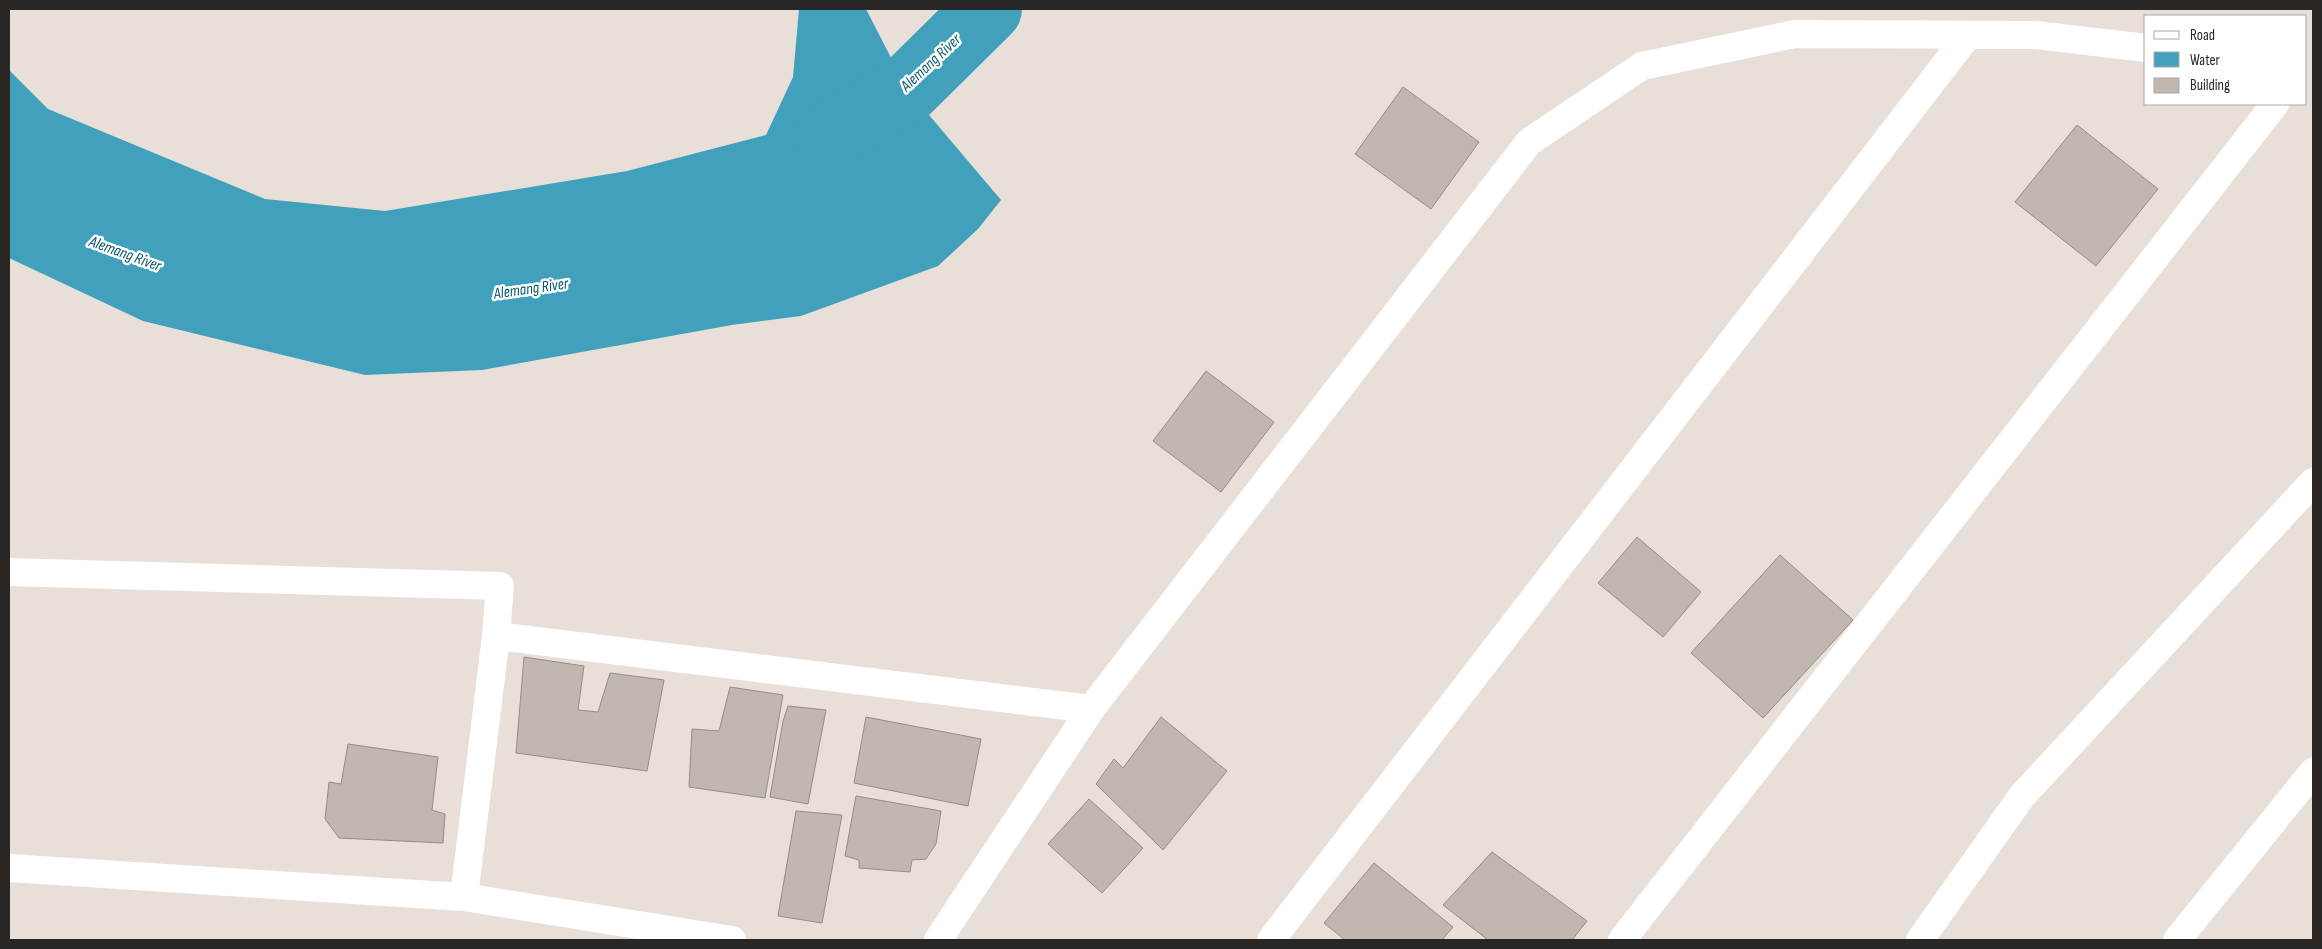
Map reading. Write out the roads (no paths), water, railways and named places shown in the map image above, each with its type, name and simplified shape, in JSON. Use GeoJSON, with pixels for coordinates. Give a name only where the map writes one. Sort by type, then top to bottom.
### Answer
{"type":"FeatureCollection","features":[{"type":"Feature","properties":{"kind":"street"},"geometry":{"type":"LineString","coordinates":[[938,940],[1091,709],[1529,142],[1642,66],[1795,34],[2036,35],[2144,48]]}},
{"type":"Feature","properties":{"kind":"street"},"geometry":{"type":"LineString","coordinates":[[1271,940],[1968,35]]}},
{"type":"Feature","properties":{"kind":"street"},"geometry":{"type":"LineString","coordinates":[[1622,940],[2274,105]]}},
{"type":"Feature","properties":{"kind":"street"},"geometry":{"type":"LineString","coordinates":[[1920,940],[2022,796],[2313,482]]}},
{"type":"Feature","properties":{"kind":"street"},"geometry":{"type":"LineString","coordinates":[[9,572],[500,586],[496,636],[464,897]]}},
{"type":"Feature","properties":{"kind":"street"},"geometry":{"type":"LineString","coordinates":[[496,636],[1091,709]]}},
{"type":"Feature","properties":{"kind":"street"},"geometry":{"type":"LineString","coordinates":[[2177,940],[2313,772]]}},
{"type":"Feature","properties":{"kind":"street"},"geometry":{"type":"LineString","coordinates":[[9,868],[464,897],[732,940]]}},
{"type":"Feature","properties":{"kind":"water"},"geometry":{"type":"Polygon","coordinates":[[[799,9],[866,9],[907,89],[1001,200],[978,229],[938,266],[801,316],[732,325],[482,370],[365,375],[143,321],[9,258],[9,70],[48,109],[265,199],[385,211],[627,171],[766,135],[793,77],[799,9]]]}},
{"type":"Feature","properties":{"kind":"waterway","name":"Alemang River"},"geometry":{"type":"LineString","coordinates":[[827,137],[907,89],[988,9]]}}]}
